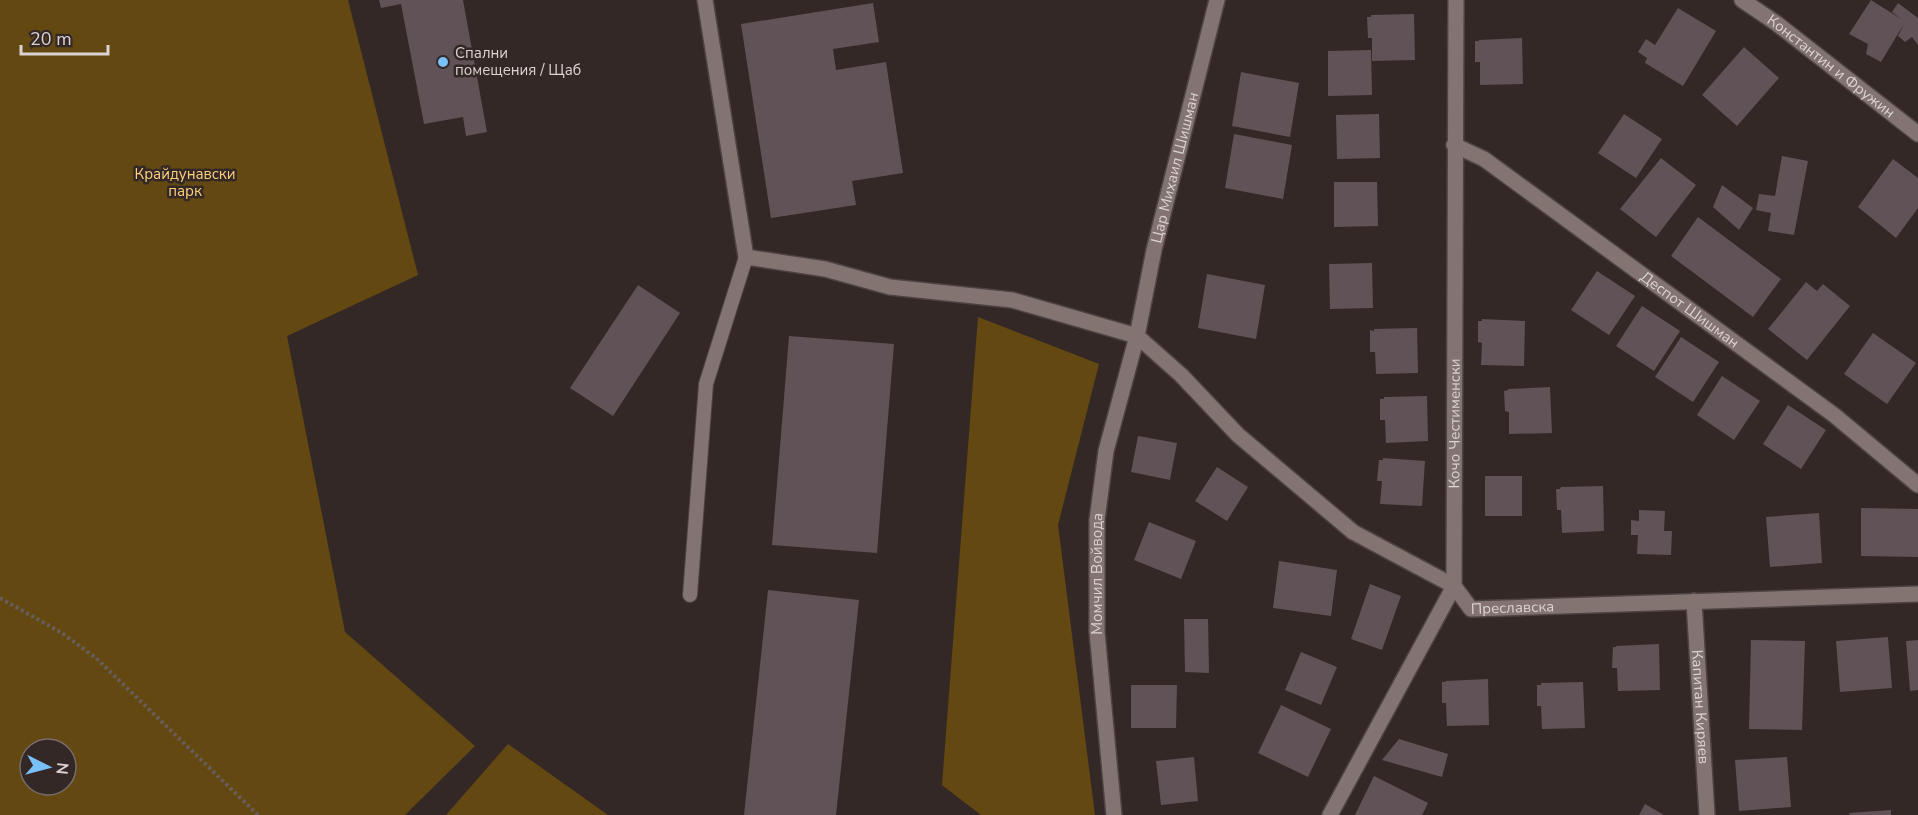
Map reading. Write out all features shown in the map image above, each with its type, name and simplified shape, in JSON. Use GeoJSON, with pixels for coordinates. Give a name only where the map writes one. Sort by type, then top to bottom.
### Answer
{"type":"FeatureCollection","features":[{"type":"Feature","properties":{"kind":"street"},"geometry":{"type":"LineString","coordinates":[[705,0],[746,257],[825,268],[890,287],[1012,300],[1137,336]]}},
{"type":"Feature","properties":{"kind":"street","name":"Цар Михаил Шишман"},"geometry":{"type":"LineString","coordinates":[[1137,336],[1154,250],[1217,0]]}},
{"type":"Feature","properties":{"kind":"street","name":"Кочо Честименски"},"geometry":{"type":"LineString","coordinates":[[1330,815],[1454,586],[1456,0]]}},
{"type":"Feature","properties":{"kind":"street","name":"Константин и Фружин"},"geometry":{"type":"LineString","coordinates":[[1742,0],[1776,23],[1918,134]]}},
{"type":"Feature","properties":{"kind":"street","name":"Деспот Шишман"},"geometry":{"type":"LineString","coordinates":[[1454,146],[1484,159],[1749,352],[1834,415],[1918,485]]}},
{"type":"Feature","properties":{"kind":"street","name":"Преславска"},"geometry":{"type":"LineString","coordinates":[[1137,336],[1181,375],[1238,435],[1353,532],[1454,586],[1471,609],[1918,594]]}},
{"type":"Feature","properties":{"kind":"street","name":"Момчил Войвода"},"geometry":{"type":"LineString","coordinates":[[1114,815],[1097,632],[1097,519],[1106,451],[1137,336]]}},
{"type":"Feature","properties":{"kind":"street","name":"Капитан Киряев"},"geometry":{"type":"LineString","coordinates":[[1694,601],[1707,815]]}},
{"type":"Feature","properties":{"kind":"lane"},"geometry":{"type":"LineString","coordinates":[[690,596],[706,384],[746,257]]}},
{"type":"Feature","properties":{"kind":"path"},"geometry":{"type":"LineString","coordinates":[[0,598],[62,633],[96,658],[258,815]]}},
{"type":"Feature","properties":{"kind":"green space","name":"Крайдунавски парк"},"geometry":{"type":"Polygon","coordinates":[[[0,0],[348,0],[418,275],[287,336],[345,632],[475,746],[405,815],[0,815],[0,0]]]}},
{"type":"Feature","properties":{"kind":"green space"},"geometry":{"type":"Polygon","coordinates":[[[978,317],[1099,364],[1058,525],[1095,815],[981,815],[942,785],[978,317]]]}},
{"type":"Feature","properties":{"kind":"green space"},"geometry":{"type":"Polygon","coordinates":[[[508,744],[608,815],[446,815],[508,744]]]}},
{"type":"Feature","properties":{"kind":"building","name":"Спални помещения / Щаб"},"geometry":{"type":"Polygon","coordinates":[[[379,0],[463,0],[487,132],[466,136],[463,117],[424,124],[401,4],[381,8],[379,0]]]}},
{"type":"Feature","properties":{"kind":"building"},"geometry":{"type":"Polygon","coordinates":[[[1871,0],[1901,19],[1892,12],[1898,3],[1918,18],[1918,45],[1912,37],[1905,42],[1898,36],[1904,24],[1881,62],[1866,54],[1868,44],[1849,34],[1871,0]]]}},
{"type":"Feature","properties":{"kind":"building"},"geometry":{"type":"Polygon","coordinates":[[[873,3],[879,42],[833,49],[836,70],[886,62],[903,173],[852,181],[856,205],[771,218],[741,24],[873,3]]]}},
{"type":"Feature","properties":{"kind":"building"},"geometry":{"type":"Polygon","coordinates":[[[1678,8],[1716,31],[1683,86],[1645,63],[1647,58],[1638,52],[1646,39],[1655,45],[1678,8]]]}},
{"type":"Feature","properties":{"kind":"building"},"geometry":{"type":"Polygon","coordinates":[[[1414,14],[1415,60],[1372,61],[1372,38],[1368,38],[1367,17],[1414,14]]]}},
{"type":"Feature","properties":{"kind":"building"},"geometry":{"type":"Polygon","coordinates":[[[1522,38],[1523,84],[1480,85],[1480,62],[1475,62],[1475,41],[1522,38]]]}},
{"type":"Feature","properties":{"kind":"building"},"geometry":{"type":"Polygon","coordinates":[[[1744,47],[1779,78],[1737,126],[1702,95],[1744,47]]]}},
{"type":"Feature","properties":{"kind":"building"},"geometry":{"type":"Polygon","coordinates":[[[1371,50],[1372,95],[1328,96],[1328,51],[1371,50]]]}},
{"type":"Feature","properties":{"kind":"building"},"geometry":{"type":"Polygon","coordinates":[[[1241,72],[1299,83],[1290,137],[1232,126],[1241,72]]]}},
{"type":"Feature","properties":{"kind":"building"},"geometry":{"type":"Polygon","coordinates":[[[1379,114],[1380,158],[1337,159],[1336,115],[1379,114]]]}},
{"type":"Feature","properties":{"kind":"building"},"geometry":{"type":"Polygon","coordinates":[[[1624,114],[1662,139],[1636,178],[1598,153],[1624,114]]]}},
{"type":"Feature","properties":{"kind":"building"},"geometry":{"type":"Polygon","coordinates":[[[1234,134],[1292,145],[1283,199],[1225,188],[1234,134]]]}},
{"type":"Feature","properties":{"kind":"building"},"geometry":{"type":"Polygon","coordinates":[[[1782,156],[1808,161],[1794,235],[1768,231],[1771,213],[1756,210],[1759,194],[1775,196],[1782,156]]]}},
{"type":"Feature","properties":{"kind":"building"},"geometry":{"type":"Polygon","coordinates":[[[1661,158],[1696,185],[1656,237],[1620,209],[1661,158]]]}},
{"type":"Feature","properties":{"kind":"building"},"geometry":{"type":"Polygon","coordinates":[[[1893,159],[1918,178],[1918,208],[1896,238],[1858,207],[1893,159]]]}},
{"type":"Feature","properties":{"kind":"building"},"geometry":{"type":"Polygon","coordinates":[[[1334,182],[1377,182],[1378,226],[1334,227],[1334,182]]]}},
{"type":"Feature","properties":{"kind":"building"},"geometry":{"type":"Polygon","coordinates":[[[1722,185],[1753,208],[1739,230],[1713,207],[1722,185]]]}},
{"type":"Feature","properties":{"kind":"building"},"geometry":{"type":"Polygon","coordinates":[[[1698,217],[1781,279],[1753,317],[1671,256],[1698,217]]]}},
{"type":"Feature","properties":{"kind":"building"},"geometry":{"type":"Polygon","coordinates":[[[1372,263],[1373,308],[1330,309],[1329,264],[1372,263]]]}},
{"type":"Feature","properties":{"kind":"building"},"geometry":{"type":"Polygon","coordinates":[[[1597,271],[1635,296],[1609,335],[1571,310],[1597,271]]]}},
{"type":"Feature","properties":{"kind":"building"},"geometry":{"type":"Polygon","coordinates":[[[1207,274],[1265,285],[1256,339],[1198,328],[1207,274]]]}},
{"type":"Feature","properties":{"kind":"building"},"geometry":{"type":"Polygon","coordinates":[[[1806,282],[1817,291],[1823,284],[1850,306],[1807,360],[1768,329],[1806,282]]]}},
{"type":"Feature","properties":{"kind":"building"},"geometry":{"type":"Polygon","coordinates":[[[638,285],[680,313],[613,416],[570,388],[638,285]]]}},
{"type":"Feature","properties":{"kind":"building"},"geometry":{"type":"Polygon","coordinates":[[[1642,306],[1680,331],[1654,371],[1616,346],[1642,306]]]}},
{"type":"Feature","properties":{"kind":"building"},"geometry":{"type":"Polygon","coordinates":[[[1482,319],[1525,321],[1524,366],[1481,365],[1482,343],[1478,342],[1478,321],[1482,319]]]}},
{"type":"Feature","properties":{"kind":"building"},"geometry":{"type":"Polygon","coordinates":[[[1417,328],[1418,373],[1376,374],[1375,352],[1370,352],[1370,330],[1417,328]]]}},
{"type":"Feature","properties":{"kind":"building"},"geometry":{"type":"Polygon","coordinates":[[[1873,333],[1916,363],[1887,404],[1844,374],[1873,333]]]}},
{"type":"Feature","properties":{"kind":"building"},"geometry":{"type":"Polygon","coordinates":[[[789,336],[894,344],[877,553],[772,545],[789,336]]]}},
{"type":"Feature","properties":{"kind":"building"},"geometry":{"type":"Polygon","coordinates":[[[1681,337],[1719,362],[1693,402],[1655,377],[1681,337]]]}},
{"type":"Feature","properties":{"kind":"building"},"geometry":{"type":"Polygon","coordinates":[[[1722,376],[1760,401],[1734,440],[1697,415],[1722,376]]]}},
{"type":"Feature","properties":{"kind":"building"},"geometry":{"type":"Polygon","coordinates":[[[1550,387],[1552,433],[1509,434],[1509,412],[1505,411],[1504,391],[1550,387]]]}},
{"type":"Feature","properties":{"kind":"building"},"geometry":{"type":"Polygon","coordinates":[[[1427,396],[1428,441],[1386,443],[1385,420],[1380,420],[1380,399],[1427,396]]]}},
{"type":"Feature","properties":{"kind":"building"},"geometry":{"type":"Polygon","coordinates":[[[1788,405],[1826,430],[1801,469],[1763,444],[1788,405]]]}},
{"type":"Feature","properties":{"kind":"building"},"geometry":{"type":"Polygon","coordinates":[[[1138,436],[1177,443],[1170,480],[1131,472],[1138,436]]]}},
{"type":"Feature","properties":{"kind":"building"},"geometry":{"type":"Polygon","coordinates":[[[1383,458],[1425,461],[1422,506],[1380,504],[1382,481],[1377,481],[1379,460],[1383,458]]]}},
{"type":"Feature","properties":{"kind":"building"},"geometry":{"type":"Polygon","coordinates":[[[1217,467],[1248,487],[1227,521],[1195,501],[1217,467]]]}},
{"type":"Feature","properties":{"kind":"building"},"geometry":{"type":"Polygon","coordinates":[[[1485,476],[1522,476],[1522,516],[1485,516],[1485,476]]]}},
{"type":"Feature","properties":{"kind":"building"},"geometry":{"type":"Polygon","coordinates":[[[1603,486],[1604,531],[1562,533],[1561,510],[1557,510],[1556,489],[1603,486]]]}},
{"type":"Feature","properties":{"kind":"building"},"geometry":{"type":"Polygon","coordinates":[[[1861,508],[1918,509],[1918,557],[1861,556],[1861,508]]]}},
{"type":"Feature","properties":{"kind":"building"},"geometry":{"type":"Polygon","coordinates":[[[1639,510],[1665,511],[1664,531],[1672,531],[1671,555],[1637,554],[1638,535],[1631,535],[1631,520],[1639,521],[1639,510]]]}},
{"type":"Feature","properties":{"kind":"building"},"geometry":{"type":"Polygon","coordinates":[[[1819,513],[1822,563],[1770,567],[1766,517],[1819,513]]]}},
{"type":"Feature","properties":{"kind":"building"},"geometry":{"type":"Polygon","coordinates":[[[1149,522],[1196,541],[1181,579],[1134,560],[1149,522]]]}},
{"type":"Feature","properties":{"kind":"building"},"geometry":{"type":"Polygon","coordinates":[[[1279,561],[1337,570],[1331,616],[1273,608],[1279,561]]]}},
{"type":"Feature","properties":{"kind":"building"},"geometry":{"type":"Polygon","coordinates":[[[1370,584],[1401,596],[1382,650],[1351,639],[1370,584]]]}},
{"type":"Feature","properties":{"kind":"building"},"geometry":{"type":"Polygon","coordinates":[[[768,590],[859,600],[836,815],[744,815],[768,590]]]}},
{"type":"Feature","properties":{"kind":"building"},"geometry":{"type":"Polygon","coordinates":[[[1184,619],[1208,619],[1209,673],[1185,672],[1184,619]]]}},
{"type":"Feature","properties":{"kind":"building"},"geometry":{"type":"Polygon","coordinates":[[[1888,637],[1892,688],[1840,692],[1836,641],[1888,637]]]}},
{"type":"Feature","properties":{"kind":"building"},"geometry":{"type":"Polygon","coordinates":[[[1751,640],[1805,641],[1802,730],[1749,729],[1751,640]]]}},
{"type":"Feature","properties":{"kind":"building"},"geometry":{"type":"Polygon","coordinates":[[[1918,640],[1918,690],[1910,691],[1906,641],[1918,640]]]}},
{"type":"Feature","properties":{"kind":"building"},"geometry":{"type":"Polygon","coordinates":[[[1659,644],[1660,690],[1618,691],[1617,668],[1612,668],[1613,647],[1659,644]]]}},
{"type":"Feature","properties":{"kind":"building"},"geometry":{"type":"Polygon","coordinates":[[[1301,652],[1337,667],[1321,705],[1285,690],[1301,652]]]}},
{"type":"Feature","properties":{"kind":"building"},"geometry":{"type":"Polygon","coordinates":[[[1488,679],[1489,725],[1447,726],[1446,703],[1442,703],[1442,682],[1488,679]]]}},
{"type":"Feature","properties":{"kind":"building"},"geometry":{"type":"Polygon","coordinates":[[[1583,682],[1585,728],[1542,729],[1541,706],[1537,706],[1537,685],[1583,682]]]}},
{"type":"Feature","properties":{"kind":"building"},"geometry":{"type":"Polygon","coordinates":[[[1131,685],[1177,685],[1176,728],[1131,728],[1131,685]]]}},
{"type":"Feature","properties":{"kind":"building"},"geometry":{"type":"Polygon","coordinates":[[[1281,705],[1331,729],[1308,777],[1258,753],[1281,705]]]}},
{"type":"Feature","properties":{"kind":"building"},"geometry":{"type":"Polygon","coordinates":[[[1399,739],[1448,754],[1442,777],[1382,760],[1399,739]]]}},
{"type":"Feature","properties":{"kind":"building"},"geometry":{"type":"Polygon","coordinates":[[[1194,757],[1198,801],[1161,805],[1156,761],[1194,757]]]}},
{"type":"Feature","properties":{"kind":"building"},"geometry":{"type":"Polygon","coordinates":[[[1787,757],[1791,807],[1739,811],[1735,760],[1787,757]]]}},
{"type":"Feature","properties":{"kind":"building"},"geometry":{"type":"Polygon","coordinates":[[[1374,776],[1428,803],[1422,815],[1355,815],[1374,776]]]}},
{"type":"Feature","properties":{"kind":"building"},"geometry":{"type":"Polygon","coordinates":[[[1645,804],[1664,815],[1639,815],[1645,804]]]}},
{"type":"Feature","properties":{"kind":"building"},"geometry":{"type":"Polygon","coordinates":[[[1891,810],[1891,815],[1850,815],[1849,813],[1891,810]]]}},
{"type":"Feature","properties":{"kind":"place","name":"Спални помещения / Щаб"},"geometry":{"type":"Point","coordinates":[443,62]}}]}
